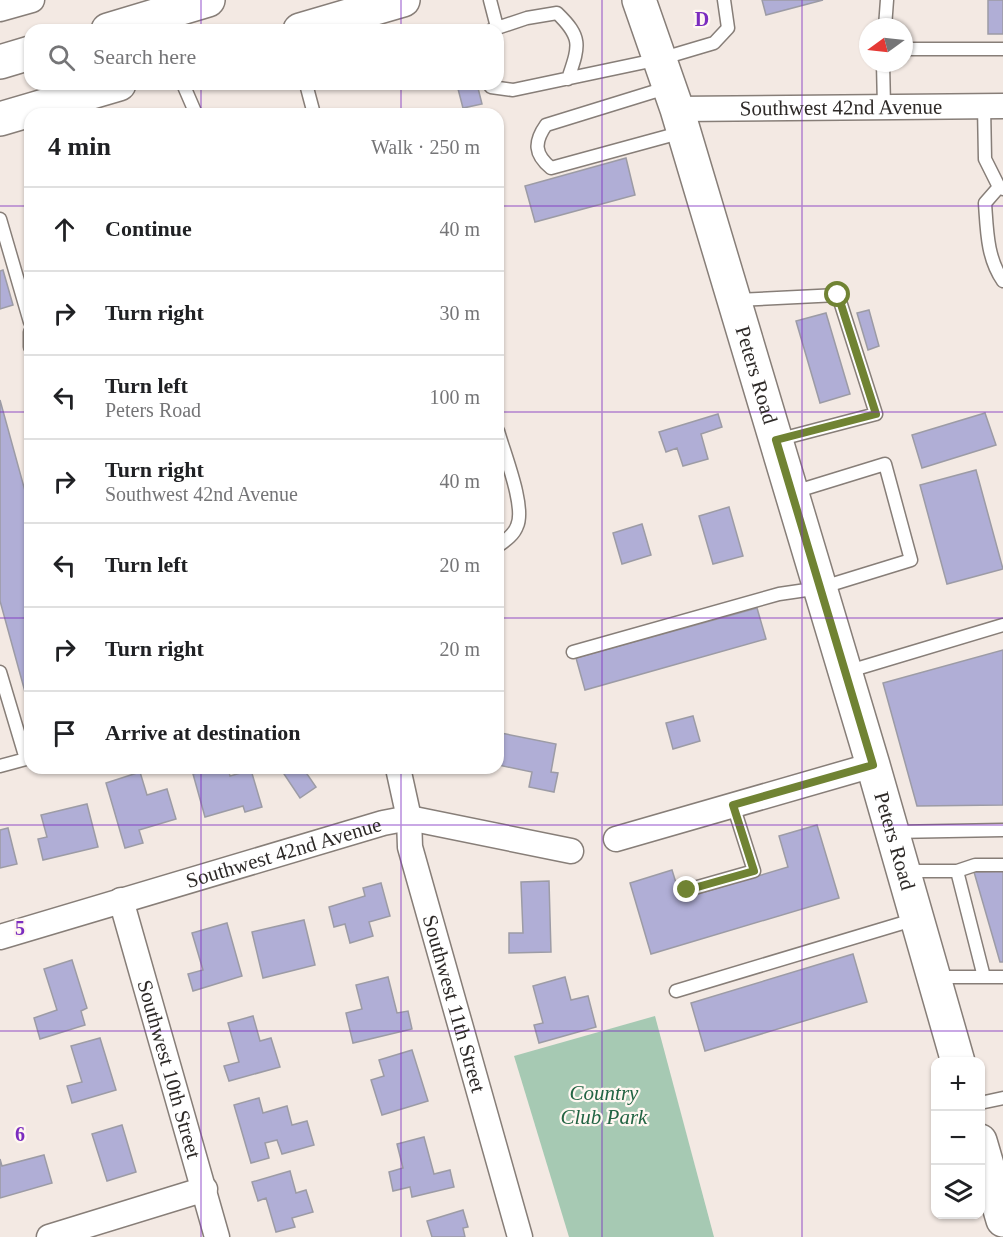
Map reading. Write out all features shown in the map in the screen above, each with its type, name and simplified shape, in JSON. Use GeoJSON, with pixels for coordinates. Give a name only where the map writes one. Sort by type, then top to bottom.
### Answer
{"type":"FeatureCollection","features":[{"type":"Feature","properties":{"kind":"street"},"geometry":{"type":"LineString","coordinates":[[0,9],[32,0]]}},
{"type":"Feature","properties":{"kind":"street"},"geometry":{"type":"LineString","coordinates":[[128,24],[208,0]]}},
{"type":"Feature","properties":{"kind":"street"},"geometry":{"type":"LineString","coordinates":[[321,24],[403,0]]}},
{"type":"Feature","properties":{"kind":"street","name":"Peters Road"},"geometry":{"type":"LineString","coordinates":[[639,0],[673,97],[735,300],[846,672],[957,1057]]}},
{"type":"Feature","properties":{"kind":"street"},"geometry":{"type":"LineString","coordinates":[[0,62],[24,55]]}},
{"type":"Feature","properties":{"kind":"street"},"geometry":{"type":"LineString","coordinates":[[37,108],[99,90]]}},
{"type":"Feature","properties":{"kind":"street","name":"Southwest 42nd Avenue"},"geometry":{"type":"LineString","coordinates":[[673,97],[884,107],[993,106]]}},
{"type":"Feature","properties":{"kind":"street"},"geometry":{"type":"LineString","coordinates":[[0,119],[24,112]]}},
{"type":"Feature","properties":{"kind":"street"},"geometry":{"type":"LineString","coordinates":[[616,839],[873,765]]}},
{"type":"Feature","properties":{"kind":"street","name":"Southwest 11th Street"},"geometry":{"type":"LineString","coordinates":[[399,774],[410,818],[410,847],[520,1237]]}},
{"type":"Feature","properties":{"kind":"street","name":"Southwest 42nd Avenue"},"geometry":{"type":"LineString","coordinates":[[0,937],[383,823],[410,818],[571,851]]}},
{"type":"Feature","properties":{"kind":"street","name":"Southwest 10th Street"},"geometry":{"type":"LineString","coordinates":[[121,900],[218,1237]]}},
{"type":"Feature","properties":{"kind":"street"},"geometry":{"type":"LineString","coordinates":[[985,1150],[998,1180],[1003,1220]]}},
{"type":"Feature","properties":{"kind":"street"},"geometry":{"type":"LineString","coordinates":[[49,1237],[204,1189]]}},
{"type":"Feature","properties":{"kind":"lane"},"geometry":{"type":"LineString","coordinates":[[490,0],[493,24]]}},
{"type":"Feature","properties":{"kind":"lane"},"geometry":{"type":"LineString","coordinates":[[673,97],[546,125],[539,136],[537,149],[541,159],[551,168],[673,97],[728,28],[724,0]]}},
{"type":"Feature","properties":{"kind":"lane"},"geometry":{"type":"LineString","coordinates":[[886,18],[887,0]]}},
{"type":"Feature","properties":{"kind":"lane"},"geometry":{"type":"LineString","coordinates":[[504,26],[527,18],[557,13],[574,28],[577,52],[568,79]]}},
{"type":"Feature","properties":{"kind":"lane"},"geometry":{"type":"LineString","coordinates":[[913,49],[1003,49]]}},
{"type":"Feature","properties":{"kind":"lane"},"geometry":{"type":"LineString","coordinates":[[883,72],[884,107]]}},
{"type":"Feature","properties":{"kind":"lane"},"geometry":{"type":"LineString","coordinates":[[504,89],[513,90],[568,79],[673,97]]}},
{"type":"Feature","properties":{"kind":"lane"},"geometry":{"type":"LineString","coordinates":[[186,90],[193,108]]}},
{"type":"Feature","properties":{"kind":"lane"},"geometry":{"type":"LineString","coordinates":[[308,90],[312,108]]}},
{"type":"Feature","properties":{"kind":"lane"},"geometry":{"type":"LineString","coordinates":[[993,106],[985,159],[1001,188],[985,203],[993,267],[1003,281]]}},
{"type":"Feature","properties":{"kind":"lane"},"geometry":{"type":"LineString","coordinates":[[0,219],[24,301]]}},
{"type":"Feature","properties":{"kind":"lane"},"geometry":{"type":"LineString","coordinates":[[735,300],[838,295],[876,414],[776,440]]}},
{"type":"Feature","properties":{"kind":"lane"},"geometry":{"type":"LineString","coordinates":[[504,452],[520,508],[517,526],[504,542]]}},
{"type":"Feature","properties":{"kind":"lane"},"geometry":{"type":"LineString","coordinates":[[573,652],[779,594],[820,588],[911,560],[885,464],[792,493]]}},
{"type":"Feature","properties":{"kind":"lane"},"geometry":{"type":"LineString","coordinates":[[846,672],[1003,625]]}},
{"type":"Feature","properties":{"kind":"lane"},"geometry":{"type":"LineString","coordinates":[[0,672],[4,700],[24,754]]}},
{"type":"Feature","properties":{"kind":"lane"},"geometry":{"type":"LineString","coordinates":[[0,766],[24,760]]}},
{"type":"Feature","properties":{"kind":"lane"},"geometry":{"type":"LineString","coordinates":[[687,890],[754,871],[733,805]]}},
{"type":"Feature","properties":{"kind":"lane"},"geometry":{"type":"LineString","coordinates":[[892,832],[1003,830]]}},
{"type":"Feature","properties":{"kind":"lane"},"geometry":{"type":"LineString","coordinates":[[903,871],[957,871],[975,865],[1003,866]]}},
{"type":"Feature","properties":{"kind":"lane"},"geometry":{"type":"LineString","coordinates":[[957,871],[984,977]]}},
{"type":"Feature","properties":{"kind":"lane"},"geometry":{"type":"LineString","coordinates":[[676,991],[917,919]]}},
{"type":"Feature","properties":{"kind":"lane"},"geometry":{"type":"LineString","coordinates":[[934,977],[1003,977]]}},
{"type":"Feature","properties":{"kind":"lane"},"geometry":{"type":"LineString","coordinates":[[985,1102],[1003,1098]]}},
{"type":"Feature","properties":{"kind":"green space","name":"Country Club Park"},"geometry":{"type":"Polygon","coordinates":[[[655,1016],[714,1237],[569,1237],[514,1056],[655,1016]]]}},
{"type":"Feature","properties":{"kind":"building"},"geometry":{"type":"Polygon","coordinates":[[[762,0],[823,0],[766,15],[762,0]]]}},
{"type":"Feature","properties":{"kind":"building"},"geometry":{"type":"Polygon","coordinates":[[[988,0],[1003,0],[1003,34],[988,34],[988,0]]]}},
{"type":"Feature","properties":{"kind":"building"},"geometry":{"type":"Polygon","coordinates":[[[458,90],[478,90],[482,104],[463,108],[458,90]]]}},
{"type":"Feature","properties":{"kind":"building"},"geometry":{"type":"Polygon","coordinates":[[[626,158],[635,195],[535,222],[525,186],[626,158]]]}},
{"type":"Feature","properties":{"kind":"building"},"geometry":{"type":"Polygon","coordinates":[[[3,270],[13,305],[0,309],[0,271],[3,270]]]}},
{"type":"Feature","properties":{"kind":"building"},"geometry":{"type":"Polygon","coordinates":[[[869,310],[879,346],[868,350],[857,313],[869,310]]]}},
{"type":"Feature","properties":{"kind":"building"},"geometry":{"type":"Polygon","coordinates":[[[826,313],[850,394],[820,403],[796,321],[826,313]]]}},
{"type":"Feature","properties":{"kind":"building"},"geometry":{"type":"Polygon","coordinates":[[[0,400],[24,487],[24,688],[0,601],[0,400]]]}},
{"type":"Feature","properties":{"kind":"building"},"geometry":{"type":"Polygon","coordinates":[[[985,413],[996,445],[922,468],[912,435],[985,413]]]}},
{"type":"Feature","properties":{"kind":"building"},"geometry":{"type":"Polygon","coordinates":[[[718,414],[722,427],[701,434],[708,459],[683,466],[677,448],[666,452],[659,432],[718,414]]]}},
{"type":"Feature","properties":{"kind":"building"},"geometry":{"type":"Polygon","coordinates":[[[976,470],[1003,569],[947,584],[920,485],[976,470]]]}},
{"type":"Feature","properties":{"kind":"building"},"geometry":{"type":"Polygon","coordinates":[[[729,507],[743,556],[713,564],[699,516],[729,507]]]}},
{"type":"Feature","properties":{"kind":"building"},"geometry":{"type":"Polygon","coordinates":[[[642,524],[651,555],[622,564],[613,533],[642,524]]]}},
{"type":"Feature","properties":{"kind":"building"},"geometry":{"type":"Polygon","coordinates":[[[757,608],[766,639],[585,690],[576,658],[757,608]]]}},
{"type":"Feature","properties":{"kind":"building"},"geometry":{"type":"Polygon","coordinates":[[[1003,650],[1003,805],[917,806],[883,683],[1003,650]]]}},
{"type":"Feature","properties":{"kind":"building"},"geometry":{"type":"Polygon","coordinates":[[[693,716],[700,741],[673,749],[666,723],[693,716]]]}},
{"type":"Feature","properties":{"kind":"building"},"geometry":{"type":"Polygon","coordinates":[[[504,734],[556,744],[551,772],[558,773],[554,792],[529,787],[532,772],[504,766],[504,734]]]}},
{"type":"Feature","properties":{"kind":"building"},"geometry":{"type":"Polygon","coordinates":[[[141,774],[147,795],[167,789],[176,819],[139,830],[143,843],[125,848],[106,783],[141,774]]]}},
{"type":"Feature","properties":{"kind":"building"},"geometry":{"type":"Polygon","coordinates":[[[193,774],[230,774],[230,776],[252,774],[262,807],[245,812],[243,806],[205,817],[193,774]]]}},
{"type":"Feature","properties":{"kind":"building"},"geometry":{"type":"Polygon","coordinates":[[[284,774],[307,774],[316,787],[300,798],[284,774]]]}},
{"type":"Feature","properties":{"kind":"building"},"geometry":{"type":"Polygon","coordinates":[[[87,804],[98,847],[43,860],[38,839],[47,837],[41,815],[87,804]]]}},
{"type":"Feature","properties":{"kind":"building"},"geometry":{"type":"Polygon","coordinates":[[[817,825],[839,898],[651,954],[630,883],[672,870],[681,899],[788,867],[779,836],[817,825]]]}},
{"type":"Feature","properties":{"kind":"building"},"geometry":{"type":"Polygon","coordinates":[[[8,828],[17,864],[0,868],[0,830],[8,828]]]}},
{"type":"Feature","properties":{"kind":"building"},"geometry":{"type":"Polygon","coordinates":[[[1003,871],[1003,962],[1000,962],[974,872],[1003,871]]]}},
{"type":"Feature","properties":{"kind":"building"},"geometry":{"type":"Polygon","coordinates":[[[549,881],[551,952],[509,953],[509,933],[523,933],[521,882],[549,881]]]}},
{"type":"Feature","properties":{"kind":"building"},"geometry":{"type":"Polygon","coordinates":[[[381,883],[390,916],[369,922],[373,936],[350,943],[345,924],[334,927],[329,907],[365,896],[363,888],[381,883]]]}},
{"type":"Feature","properties":{"kind":"building"},"geometry":{"type":"Polygon","coordinates":[[[304,920],[315,965],[263,978],[252,932],[304,920]]]}},
{"type":"Feature","properties":{"kind":"building"},"geometry":{"type":"Polygon","coordinates":[[[227,923],[242,976],[193,991],[188,974],[203,970],[192,933],[227,923]]]}},
{"type":"Feature","properties":{"kind":"building"},"geometry":{"type":"Polygon","coordinates":[[[853,954],[867,1002],[705,1051],[691,1003],[853,954]]]}},
{"type":"Feature","properties":{"kind":"building"},"geometry":{"type":"Polygon","coordinates":[[[72,960],[87,1008],[81,1011],[85,1025],[40,1039],[34,1018],[57,1010],[44,969],[72,960]]]}},
{"type":"Feature","properties":{"kind":"building"},"geometry":{"type":"Polygon","coordinates":[[[388,977],[397,1013],[408,1011],[412,1029],[353,1043],[346,1013],[362,1009],[356,985],[388,977]]]}},
{"type":"Feature","properties":{"kind":"building"},"geometry":{"type":"Polygon","coordinates":[[[565,977],[571,1000],[588,996],[596,1027],[539,1043],[534,1025],[543,1023],[533,986],[565,977]]]}},
{"type":"Feature","properties":{"kind":"building"},"geometry":{"type":"Polygon","coordinates":[[[253,1016],[260,1041],[271,1038],[280,1067],[229,1081],[224,1066],[239,1062],[228,1023],[253,1016]]]}},
{"type":"Feature","properties":{"kind":"building"},"geometry":{"type":"Polygon","coordinates":[[[100,1038],[116,1090],[72,1103],[67,1086],[82,1082],[71,1046],[100,1038]]]}},
{"type":"Feature","properties":{"kind":"building"},"geometry":{"type":"Polygon","coordinates":[[[412,1050],[428,1101],[382,1115],[371,1080],[384,1076],[379,1060],[412,1050]]]}},
{"type":"Feature","properties":{"kind":"building"},"geometry":{"type":"Polygon","coordinates":[[[259,1098],[263,1113],[287,1106],[292,1125],[307,1121],[314,1145],[282,1154],[277,1140],[265,1143],[269,1158],[251,1163],[234,1105],[259,1098]]]}},
{"type":"Feature","properties":{"kind":"building"},"geometry":{"type":"Polygon","coordinates":[[[122,1125],[136,1172],[107,1181],[92,1134],[122,1125]]]}},
{"type":"Feature","properties":{"kind":"building"},"geometry":{"type":"Polygon","coordinates":[[[424,1137],[434,1174],[450,1170],[454,1187],[412,1197],[410,1187],[393,1191],[389,1172],[403,1168],[397,1144],[424,1137]]]}},
{"type":"Feature","properties":{"kind":"building"},"geometry":{"type":"Polygon","coordinates":[[[44,1155],[52,1183],[0,1198],[0,1159],[2,1166],[44,1155]]]}},
{"type":"Feature","properties":{"kind":"building"},"geometry":{"type":"Polygon","coordinates":[[[290,1171],[296,1193],[306,1190],[313,1212],[292,1218],[295,1227],[276,1232],[266,1198],[258,1201],[252,1182],[290,1171]]]}},
{"type":"Feature","properties":{"kind":"building"},"geometry":{"type":"Polygon","coordinates":[[[463,1210],[468,1227],[463,1228],[465,1237],[432,1237],[427,1221],[463,1210]]]}},
{"type":"Feature","properties":{"kind":"route"},"geometry":{"type":"LineString","coordinates":[[687,890],[754,871],[733,805],[873,765],[776,440],[876,414],[838,295]]}}]}
